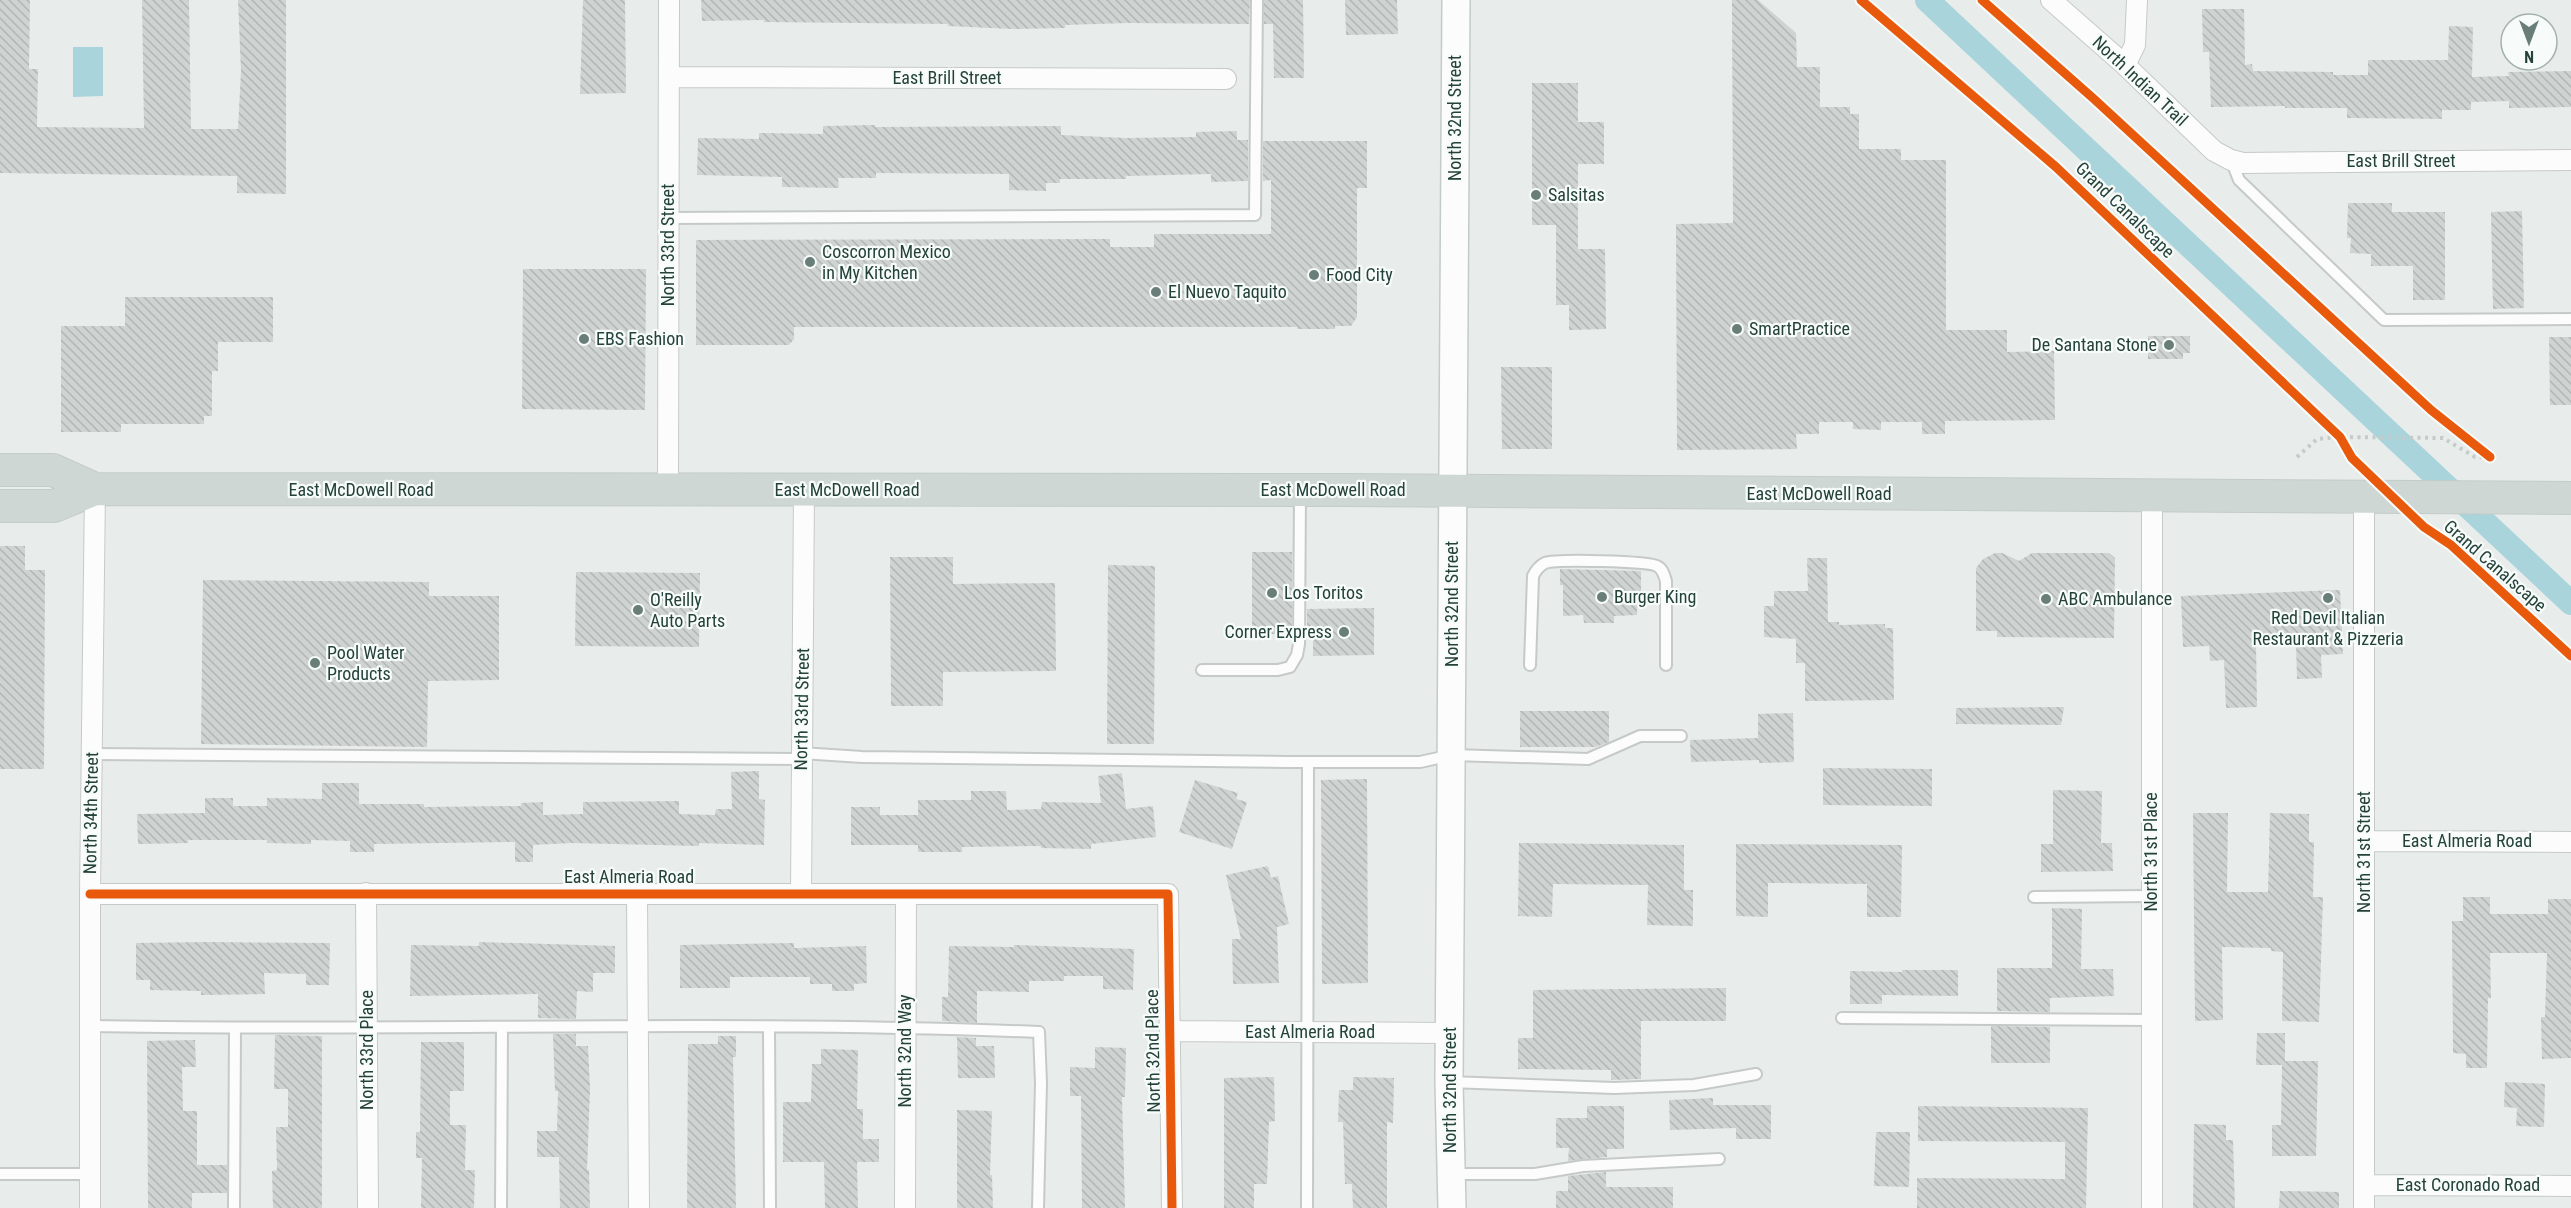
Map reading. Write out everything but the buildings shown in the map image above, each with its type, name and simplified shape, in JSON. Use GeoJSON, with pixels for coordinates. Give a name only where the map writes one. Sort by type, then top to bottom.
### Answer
{"type":"FeatureCollection","features":[{"type":"Feature","properties":{"kind":"main road","name":"North 32nd Street"},"geometry":{"type":"LineString","coordinates":[[1452,1208],[1449,1082],[1456,0]]}},
{"type":"Feature","properties":{"kind":"main road","name":"East McDowell Road"},"geometry":{"type":"LineString","coordinates":[[0,470],[53,470],[95,489]]}},
{"type":"Feature","properties":{"kind":"main road","name":"East McDowell Road"},"geometry":{"type":"LineString","coordinates":[[0,506],[54,506],[95,489],[1452,490],[2571,498]]}},
{"type":"Feature","properties":{"kind":"street","name":"North 33rd Street"},"geometry":{"type":"LineString","coordinates":[[668,490],[669,0]]}},
{"type":"Feature","properties":{"kind":"street","name":"North Indian Trail"},"geometry":{"type":"LineString","coordinates":[[2051,0],[2125,65],[2214,151],[2231,160]]}},
{"type":"Feature","properties":{"kind":"street"},"geometry":{"type":"LineString","coordinates":[[2125,65],[2135,45],[2137,0]]}},
{"type":"Feature","properties":{"kind":"street","name":"East Brill Street"},"geometry":{"type":"LineString","coordinates":[[669,77],[1226,79]]}},
{"type":"Feature","properties":{"kind":"street","name":"East Brill Street"},"geometry":{"type":"LineString","coordinates":[[2231,160],[2243,163],[2571,160]]}},
{"type":"Feature","properties":{"kind":"street","name":"North 34th Street"},"geometry":{"type":"LineString","coordinates":[[90,1208],[90,894],[95,489]]}},
{"type":"Feature","properties":{"kind":"street","name":"North 33rd Street"},"geometry":{"type":"LineString","coordinates":[[801,893],[804,490]]}},
{"type":"Feature","properties":{"kind":"street","name":"North 31st Place"},"geometry":{"type":"LineString","coordinates":[[2152,496],[2152,1208]]}},
{"type":"Feature","properties":{"kind":"street","name":"North 31st Street"},"geometry":{"type":"LineString","coordinates":[[2364,497],[2364,1208]]}},
{"type":"Feature","properties":{"kind":"street","name":"East Almeria Road"},"geometry":{"type":"LineString","coordinates":[[2364,841],[2571,842]]}},
{"type":"Feature","properties":{"kind":"street","name":"North 33rd Place"},"geometry":{"type":"LineString","coordinates":[[366,893],[368,1208]]}},
{"type":"Feature","properties":{"kind":"street","name":"East Almeria Road"},"geometry":{"type":"LineString","coordinates":[[90,894],[1168,894]]}},
{"type":"Feature","properties":{"kind":"street"},"geometry":{"type":"LineString","coordinates":[[637,894],[639,1208]]}},
{"type":"Feature","properties":{"kind":"street","name":"North 32nd Way"},"geometry":{"type":"LineString","coordinates":[[905,1208],[906,894]]}},
{"type":"Feature","properties":{"kind":"street","name":"North 32nd Place"},"geometry":{"type":"LineString","coordinates":[[1168,894],[1172,1208]]}},
{"type":"Feature","properties":{"kind":"street","name":"East Almeria Road"},"geometry":{"type":"LineString","coordinates":[[1170,1031],[1450,1033]]}},
{"type":"Feature","properties":{"kind":"street","name":"East Coronado Road"},"geometry":{"type":"LineString","coordinates":[[2365,1185],[2571,1186]]}},
{"type":"Feature","properties":{"kind":"lane"},"geometry":{"type":"LineString","coordinates":[[668,218],[1255,215],[1257,0]]}},
{"type":"Feature","properties":{"kind":"lane"},"geometry":{"type":"LineString","coordinates":[[2231,160],[2239,180],[2384,320],[2571,319]]}},
{"type":"Feature","properties":{"kind":"lane"},"geometry":{"type":"LineString","coordinates":[[1202,670],[1278,670],[1290,667],[1297,655],[1300,490]]}},
{"type":"Feature","properties":{"kind":"lane"},"geometry":{"type":"LineString","coordinates":[[1530,665],[1533,576],[1537,568],[1547,562],[1561,561],[1636,562],[1655,564],[1663,571],[1666,581],[1665,665]]}},
{"type":"Feature","properties":{"kind":"lane"},"geometry":{"type":"LineString","coordinates":[[92,754],[801,756],[1420,762],[1452,755],[1588,759],[1640,736],[1681,736]]}},
{"type":"Feature","properties":{"kind":"lane"},"geometry":{"type":"LineString","coordinates":[[1307,1208],[1308,762]]}},
{"type":"Feature","properties":{"kind":"lane"},"geometry":{"type":"LineString","coordinates":[[2034,897],[2151,896]]}},
{"type":"Feature","properties":{"kind":"lane"},"geometry":{"type":"LineString","coordinates":[[1842,1018],[2152,1020]]}},
{"type":"Feature","properties":{"kind":"lane"},"geometry":{"type":"LineString","coordinates":[[90,1026],[235,1029],[905,1027],[1039,1032],[1041,1083],[1038,1208]]}},
{"type":"Feature","properties":{"kind":"lane"},"geometry":{"type":"LineString","coordinates":[[501,1208],[502,1027]]}},
{"type":"Feature","properties":{"kind":"lane"},"geometry":{"type":"LineString","coordinates":[[769,1027],[770,1208]]}},
{"type":"Feature","properties":{"kind":"lane"},"geometry":{"type":"LineString","coordinates":[[234,1208],[235,1029]]}},
{"type":"Feature","properties":{"kind":"lane"},"geometry":{"type":"LineString","coordinates":[[1449,1082],[1614,1088],[1694,1085],[1756,1074]]}},
{"type":"Feature","properties":{"kind":"lane"},"geometry":{"type":"LineString","coordinates":[[1451,1173],[1534,1173],[1583,1166],[1719,1158]]}},
{"type":"Feature","properties":{"kind":"lane"},"geometry":{"type":"LineString","coordinates":[[0,1174],[90,1173]]}},
{"type":"Feature","properties":{"kind":"path"},"geometry":{"type":"LineString","coordinates":[[2331,429],[2340,437],[2346,448]]}},
{"type":"Feature","properties":{"kind":"path"},"geometry":{"type":"LineString","coordinates":[[2297,458],[2317,440],[2340,437],[2434,437],[2443,438],[2475,457],[2490,458]]}},
{"type":"Feature","properties":{"kind":"path"},"geometry":{"type":"LineString","coordinates":[[2473,444],[2490,458]]}},
{"type":"Feature","properties":{"kind":"water"},"geometry":{"type":"Polygon","coordinates":[[[73,47],[103,47],[103,96],[73,97],[73,47]]]}},
{"type":"Feature","properties":{"kind":"waterway"},"geometry":{"type":"LineString","coordinates":[[1927,0],[2571,603]]}},
{"type":"Feature","properties":{"kind":"cycle path","name":"Grand Canalscape"},"geometry":{"type":"LineString","coordinates":[[1861,0],[2056,167],[2340,437],[2352,458],[2424,527],[2451,545],[2571,656]]}},
{"type":"Feature","properties":{"kind":"cycle path"},"geometry":{"type":"LineString","coordinates":[[1982,0],[2094,99],[2431,410],[2490,457]]}},
{"type":"Feature","properties":{"kind":"cycle path"},"geometry":{"type":"LineString","coordinates":[[90,894],[1168,894],[1172,1208]]}},
{"type":"Feature","properties":{"kind":"place","name":"Salsitas"},"geometry":{"type":"Point","coordinates":[1536,195]}},
{"type":"Feature","properties":{"kind":"place","name":"Coscorron Mexico in My Kitchen"},"geometry":{"type":"Point","coordinates":[810,262]}},
{"type":"Feature","properties":{"kind":"place","name":"Food City"},"geometry":{"type":"Point","coordinates":[1314,275]}},
{"type":"Feature","properties":{"kind":"place","name":"El Nuevo Taquito"},"geometry":{"type":"Point","coordinates":[1156,292]}},
{"type":"Feature","properties":{"kind":"place","name":"SmartPractice"},"geometry":{"type":"Point","coordinates":[1737,329]}},
{"type":"Feature","properties":{"kind":"place","name":"EBS Fashion"},"geometry":{"type":"Point","coordinates":[584,339]}},
{"type":"Feature","properties":{"kind":"place","name":"De Santana Stone"},"geometry":{"type":"Point","coordinates":[2169,345]}},
{"type":"Feature","properties":{"kind":"place","name":"Los Toritos"},"geometry":{"type":"Point","coordinates":[1272,593]}},
{"type":"Feature","properties":{"kind":"place","name":"Burger King"},"geometry":{"type":"Point","coordinates":[1602,597]}},
{"type":"Feature","properties":{"kind":"place","name":"Red Devil Italian Restaurant & Pizzeria"},"geometry":{"type":"Point","coordinates":[2328,598]}},
{"type":"Feature","properties":{"kind":"place","name":"ABC Ambulance"},"geometry":{"type":"Point","coordinates":[2046,599]}},
{"type":"Feature","properties":{"kind":"place","name":"O'Reilly Auto Parts"},"geometry":{"type":"Point","coordinates":[638,610]}},
{"type":"Feature","properties":{"kind":"place","name":"Corner Express"},"geometry":{"type":"Point","coordinates":[1344,632]}},
{"type":"Feature","properties":{"kind":"place","name":"Pool Water Products"},"geometry":{"type":"Point","coordinates":[315,663]}}]}
